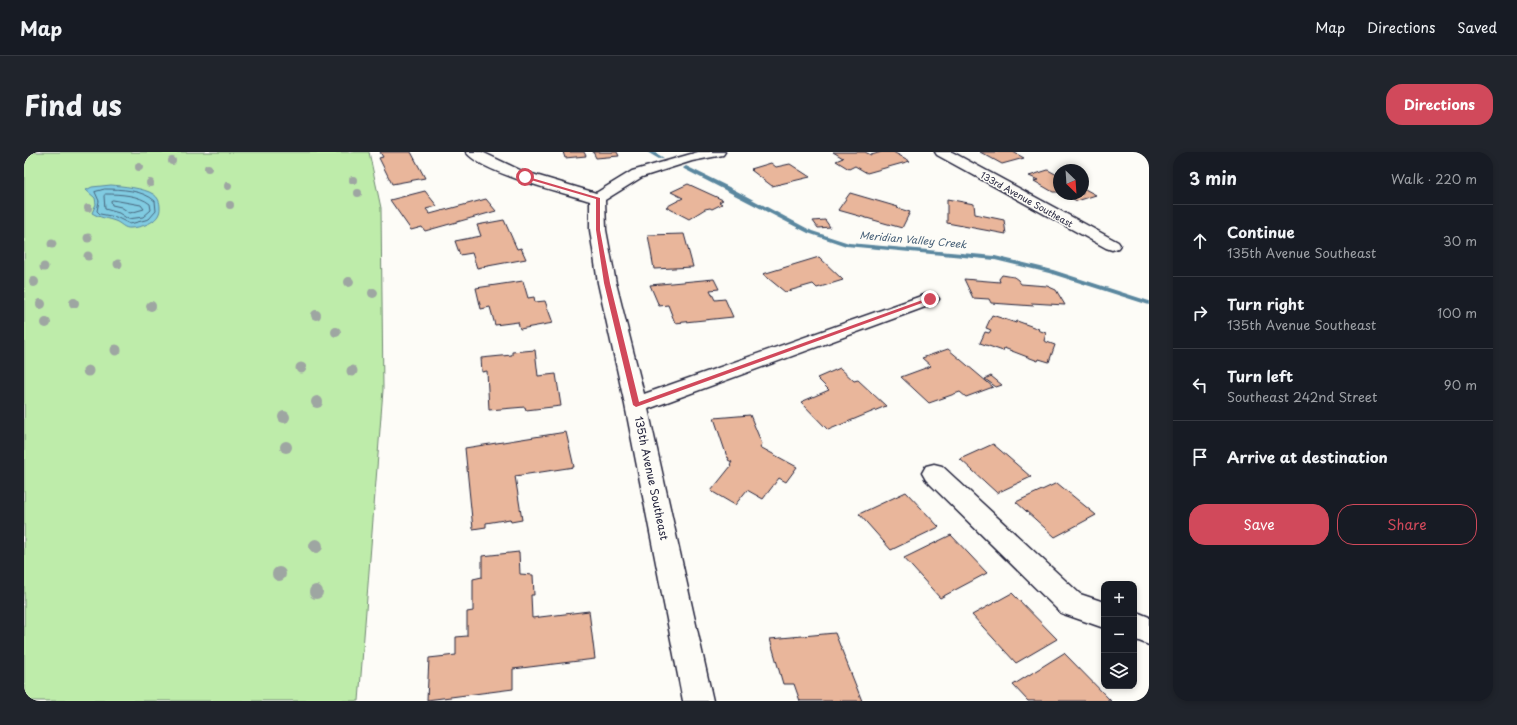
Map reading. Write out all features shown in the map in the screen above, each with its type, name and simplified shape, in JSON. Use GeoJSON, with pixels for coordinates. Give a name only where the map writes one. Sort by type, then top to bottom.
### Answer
{"type":"FeatureCollection","features":[{"type":"Feature","properties":{"kind":"street"},"geometry":{"type":"LineString","coordinates":[[473,152],[489,164],[525,177],[598,198],[637,174],[689,158],[718,152]]}},
{"type":"Feature","properties":{"kind":"street","name":"133rd Avenue Southeast"},"geometry":{"type":"LineString","coordinates":[[942,152],[1112,245]]}},
{"type":"Feature","properties":{"kind":"street","name":"135th Avenue Southeast"},"geometry":{"type":"LineString","coordinates":[[598,198],[598,230],[607,283],[636,405],[698,701]]}},
{"type":"Feature","properties":{"kind":"street"},"geometry":{"type":"LineString","coordinates":[[636,405],[930,299]]}},
{"type":"Feature","properties":{"kind":"street"},"geometry":{"type":"LineString","coordinates":[[934,473],[1071,604],[1101,614]]}},
{"type":"Feature","properties":{"kind":"street"},"geometry":{"type":"LineString","coordinates":[[1137,626],[1149,631]]}},
{"type":"Feature","properties":{"kind":"green space"},"geometry":{"type":"Polygon","coordinates":[[[24,152],[369,152],[381,208],[383,390],[359,701],[24,701],[24,152]]]}},
{"type":"Feature","properties":{"kind":"water"},"geometry":{"type":"Polygon","coordinates":[[[111,185],[139,189],[153,194],[160,203],[160,212],[158,216],[155,220],[146,225],[129,228],[124,227],[115,221],[92,213],[96,204],[95,198],[86,190],[92,187],[111,185]]]}},
{"type":"Feature","properties":{"kind":"building"},"geometry":{"type":"Polygon","coordinates":[[[380,152],[411,152],[425,178],[392,184],[379,158],[383,157],[380,152]]]}},
{"type":"Feature","properties":{"kind":"building"},"geometry":{"type":"Polygon","coordinates":[[[563,152],[584,152],[586,156],[565,158],[563,152]]]}},
{"type":"Feature","properties":{"kind":"building"},"geometry":{"type":"Polygon","coordinates":[[[593,152],[617,152],[619,156],[596,158],[593,152]]]}},
{"type":"Feature","properties":{"kind":"building"},"geometry":{"type":"Polygon","coordinates":[[[833,152],[865,152],[871,155],[882,152],[893,152],[910,161],[867,173],[855,166],[849,169],[836,161],[843,158],[833,152]]]}},
{"type":"Feature","properties":{"kind":"building"},"geometry":{"type":"Polygon","coordinates":[[[980,152],[1013,152],[1024,158],[1002,164],[980,152]]]}},
{"type":"Feature","properties":{"kind":"building"},"geometry":{"type":"Polygon","coordinates":[[[771,163],[776,167],[790,164],[810,177],[772,186],[751,170],[771,163]]]}},
{"type":"Feature","properties":{"kind":"building"},"geometry":{"type":"Polygon","coordinates":[[[1048,170],[1053,173],[1053,192],[1034,181],[1038,180],[1029,176],[1048,170]]]}},
{"type":"Feature","properties":{"kind":"building"},"geometry":{"type":"Polygon","coordinates":[[[688,184],[723,200],[719,202],[722,204],[712,209],[705,209],[689,219],[666,207],[683,198],[671,192],[688,184]]]}},
{"type":"Feature","properties":{"kind":"building"},"geometry":{"type":"Polygon","coordinates":[[[425,191],[437,206],[426,209],[430,214],[486,199],[496,211],[425,231],[422,227],[411,230],[390,200],[425,191]]]}},
{"type":"Feature","properties":{"kind":"building"},"geometry":{"type":"Polygon","coordinates":[[[1089,191],[1096,195],[1089,197],[1089,191]]]}},
{"type":"Feature","properties":{"kind":"building"},"geometry":{"type":"Polygon","coordinates":[[[850,193],[910,212],[902,228],[838,210],[850,193]]]}},
{"type":"Feature","properties":{"kind":"building"},"geometry":{"type":"Polygon","coordinates":[[[947,199],[974,204],[975,214],[1004,220],[1006,234],[947,223],[947,199]]]}},
{"type":"Feature","properties":{"kind":"building"},"geometry":{"type":"Polygon","coordinates":[[[504,220],[517,249],[521,248],[526,259],[477,268],[472,253],[460,255],[455,241],[481,236],[477,225],[504,220]]]}},
{"type":"Feature","properties":{"kind":"building"},"geometry":{"type":"Polygon","coordinates":[[[825,220],[830,227],[818,228],[813,221],[825,220]]]}},
{"type":"Feature","properties":{"kind":"building"},"geometry":{"type":"Polygon","coordinates":[[[684,234],[693,267],[654,269],[648,235],[684,234]]]}},
{"type":"Feature","properties":{"kind":"building"},"geometry":{"type":"Polygon","coordinates":[[[819,257],[843,280],[817,288],[813,284],[785,292],[763,274],[819,257]]]}},
{"type":"Feature","properties":{"kind":"building"},"geometry":{"type":"Polygon","coordinates":[[[1002,275],[1014,277],[1021,284],[1047,286],[1056,290],[1065,305],[1031,303],[1034,306],[991,303],[989,299],[973,298],[964,279],[1000,282],[999,279],[1002,275]]]}},
{"type":"Feature","properties":{"kind":"building"},"geometry":{"type":"Polygon","coordinates":[[[714,279],[719,289],[710,290],[715,300],[725,299],[733,317],[675,323],[668,305],[659,306],[650,285],[714,279]]]}},
{"type":"Feature","properties":{"kind":"building"},"geometry":{"type":"Polygon","coordinates":[[[523,281],[528,298],[534,297],[535,302],[545,301],[553,323],[520,329],[518,322],[495,325],[490,307],[481,309],[476,288],[523,281]]]}},
{"type":"Feature","properties":{"kind":"building"},"geometry":{"type":"Polygon","coordinates":[[[992,315],[1016,323],[1017,321],[1046,333],[1044,341],[1055,345],[1049,362],[1039,359],[1038,361],[1004,348],[1003,351],[980,343],[985,332],[989,333],[991,330],[986,328],[992,315]]]}},
{"type":"Feature","properties":{"kind":"building"},"geometry":{"type":"Polygon","coordinates":[[[948,349],[993,387],[966,397],[960,392],[929,403],[901,377],[931,366],[922,358],[948,349]]]}},
{"type":"Feature","properties":{"kind":"building"},"geometry":{"type":"Polygon","coordinates":[[[535,350],[538,376],[556,374],[561,406],[526,410],[525,407],[489,410],[487,371],[482,372],[481,358],[512,355],[512,352],[535,350]]]}},
{"type":"Feature","properties":{"kind":"building"},"geometry":{"type":"Polygon","coordinates":[[[840,368],[854,381],[858,380],[886,406],[828,430],[801,402],[829,390],[817,378],[840,368]]]}},
{"type":"Feature","properties":{"kind":"building"},"geometry":{"type":"Polygon","coordinates":[[[991,376],[1002,385],[996,387],[985,379],[991,376]]]}},
{"type":"Feature","properties":{"kind":"building"},"geometry":{"type":"Polygon","coordinates":[[[750,415],[762,444],[760,447],[797,467],[786,482],[779,478],[763,499],[747,490],[735,505],[711,491],[731,466],[730,465],[732,462],[728,460],[729,458],[727,457],[714,418],[750,415]]]}},
{"type":"Feature","properties":{"kind":"building"},"geometry":{"type":"Polygon","coordinates":[[[566,432],[574,467],[515,476],[522,520],[511,522],[510,519],[486,523],[486,527],[473,529],[465,448],[566,432]]]}},
{"type":"Feature","properties":{"kind":"building"},"geometry":{"type":"Polygon","coordinates":[[[993,444],[1031,477],[997,493],[960,459],[993,444]]]}},
{"type":"Feature","properties":{"kind":"building"},"geometry":{"type":"Polygon","coordinates":[[[1057,483],[1096,515],[1055,537],[1016,502],[1057,483]]]}},
{"type":"Feature","properties":{"kind":"building"},"geometry":{"type":"Polygon","coordinates":[[[906,492],[939,527],[891,550],[859,514],[906,492]]]}},
{"type":"Feature","properties":{"kind":"building"},"geometry":{"type":"Polygon","coordinates":[[[951,535],[987,573],[940,598],[904,558],[951,535]]]}},
{"type":"Feature","properties":{"kind":"building"},"geometry":{"type":"Polygon","coordinates":[[[519,552],[520,574],[533,575],[534,595],[531,595],[532,618],[589,611],[595,659],[513,669],[513,689],[427,700],[429,658],[456,655],[456,637],[467,636],[467,612],[473,611],[473,579],[482,577],[482,556],[519,552]]]}},
{"type":"Feature","properties":{"kind":"building"},"geometry":{"type":"Polygon","coordinates":[[[1012,593],[1057,639],[1016,663],[972,615],[1012,593]]]}},
{"type":"Feature","properties":{"kind":"building"},"geometry":{"type":"Polygon","coordinates":[[[835,633],[862,701],[800,701],[794,684],[783,684],[770,639],[835,633]]]}},
{"type":"Feature","properties":{"kind":"building"},"geometry":{"type":"Polygon","coordinates":[[[1064,653],[1111,701],[1028,701],[1013,685],[1064,653]]]}},
{"type":"Feature","properties":{"kind":"waterway","name":"Meridian Valley Creek"},"geometry":{"type":"LineString","coordinates":[[650,152],[661,158]]}},
{"type":"Feature","properties":{"kind":"waterway","name":"Meridian Valley Creek"},"geometry":{"type":"LineString","coordinates":[[686,168],[810,232],[848,245],[995,258],[1051,271],[1149,303]]}},
{"type":"Feature","properties":{"kind":"route"},"geometry":{"type":"LineString","coordinates":[[525,177],[598,198],[598,230],[607,283],[636,405],[930,299]]}}]}
